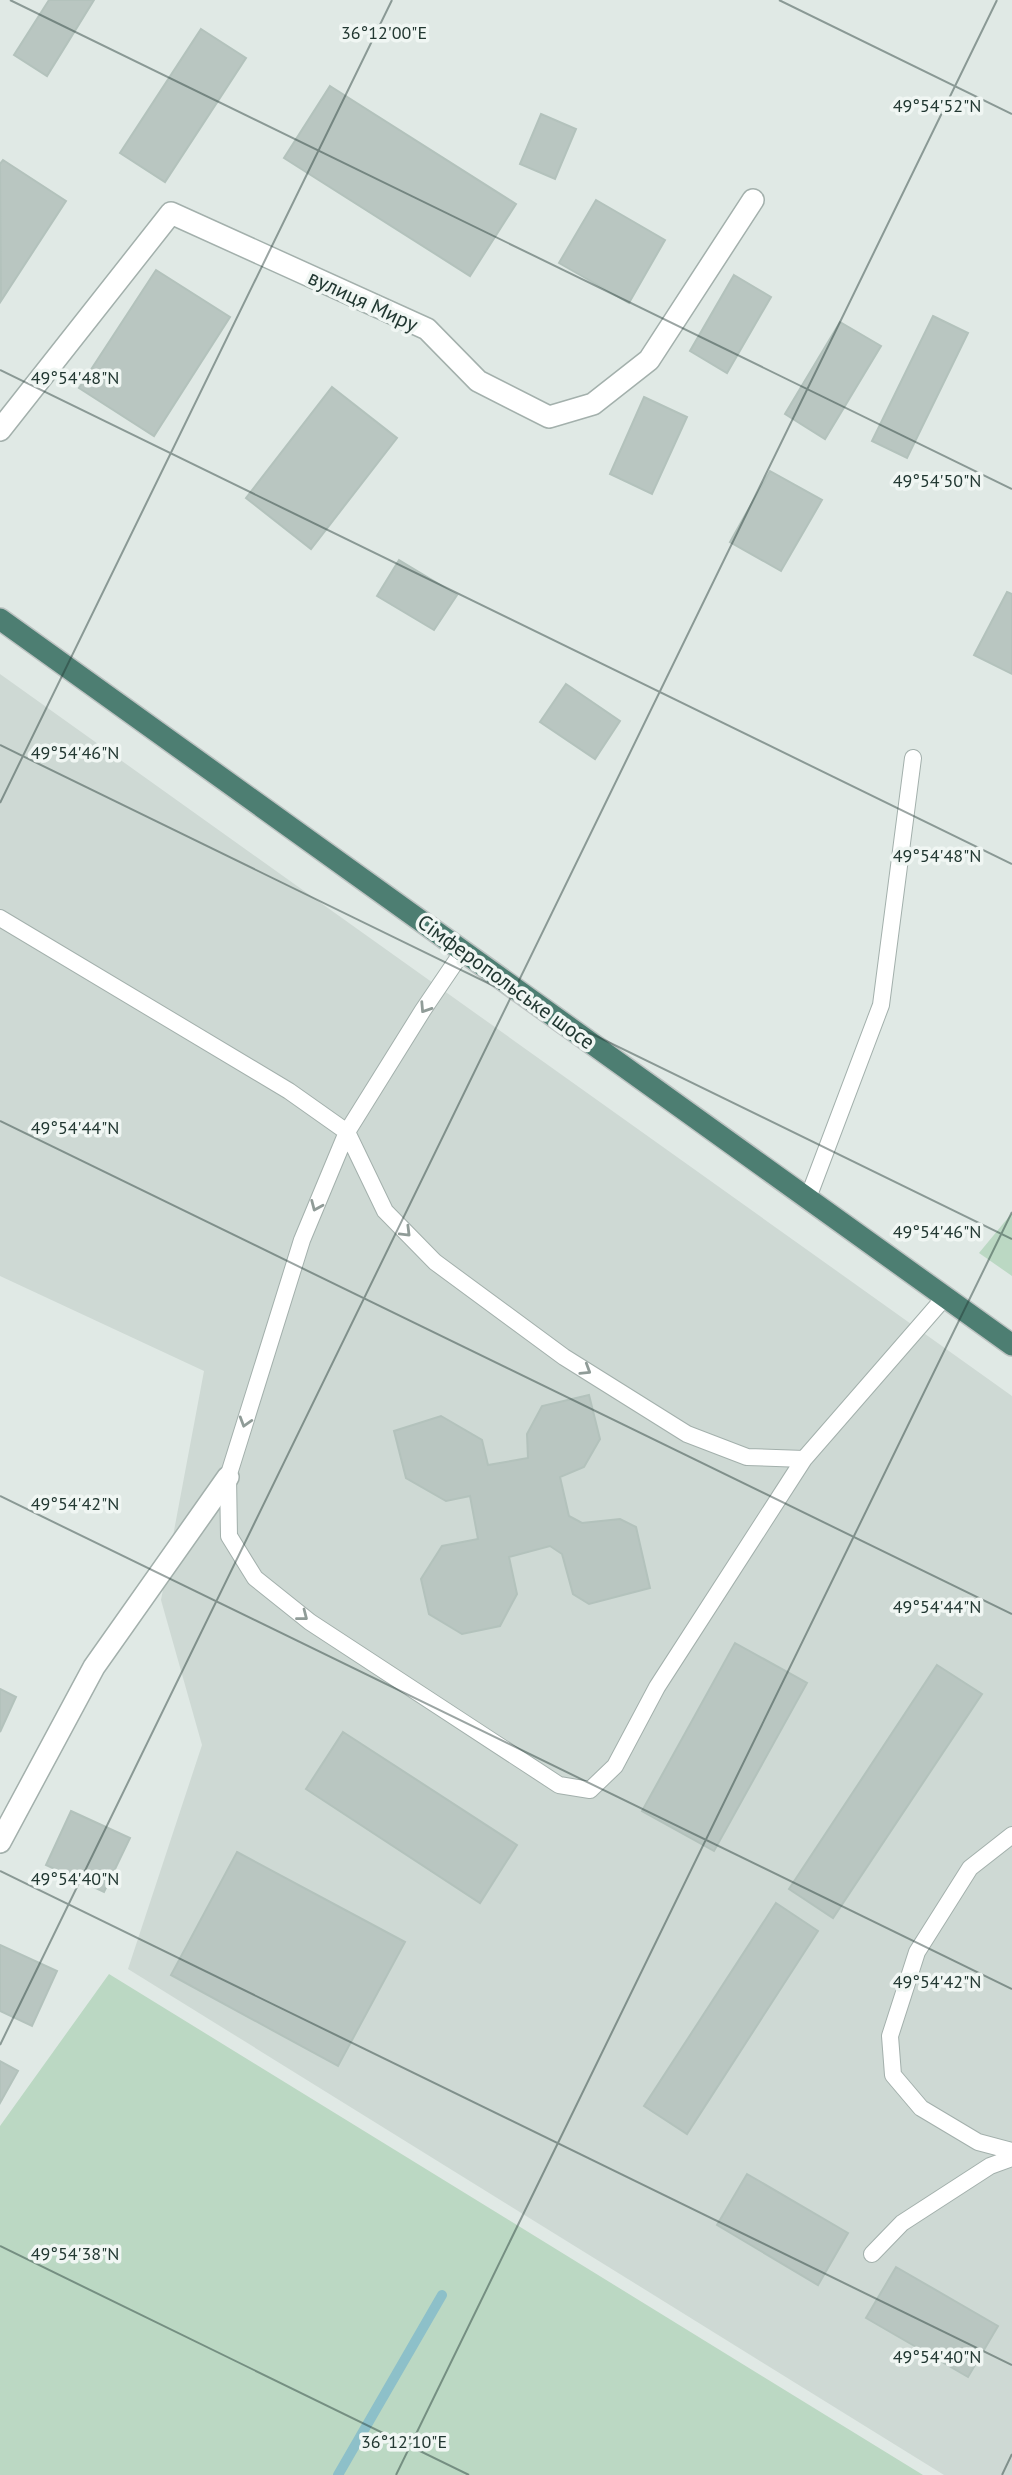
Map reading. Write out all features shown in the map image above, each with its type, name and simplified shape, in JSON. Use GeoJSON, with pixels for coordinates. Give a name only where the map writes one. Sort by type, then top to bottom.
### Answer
{"type":"FeatureCollection","features":[{"type":"Feature","properties":{"kind":"highway","name":"Сімферопольське шосе"},"geometry":{"type":"LineString","coordinates":[[0,619],[1012,1345]]}},
{"type":"Feature","properties":{"kind":"street","name":"вулиця Миру"},"geometry":{"type":"LineString","coordinates":[[0,430],[171,213],[427,330],[478,381],[549,417],[593,404],[649,360],[754,201]]}},
{"type":"Feature","properties":{"kind":"street"},"geometry":{"type":"LineString","coordinates":[[0,1842],[94,1667],[228,1477]]}},
{"type":"Feature","properties":{"kind":"lane"},"geometry":{"type":"LineString","coordinates":[[808,1198],[881,1005],[913,758]]}},
{"type":"Feature","properties":{"kind":"lane"},"geometry":{"type":"LineString","coordinates":[[0,918],[289,1091],[347,1132],[385,1211],[435,1262],[564,1357],[687,1434],[747,1457],[804,1459]]}},
{"type":"Feature","properties":{"kind":"lane"},"geometry":{"type":"LineString","coordinates":[[463,951],[347,1132],[302,1240],[228,1477],[229,1536],[255,1578],[310,1622],[559,1784],[590,1790],[615,1766],[657,1687],[804,1459],[944,1297]]}},
{"type":"Feature","properties":{"kind":"lane"},"geometry":{"type":"LineString","coordinates":[[1012,1835],[970,1868],[917,1952],[890,2036],[893,2075],[921,2108],[978,2142],[1012,2151]]}},
{"type":"Feature","properties":{"kind":"lane"},"geometry":{"type":"LineString","coordinates":[[872,2254],[902,2223],[990,2165],[1012,2158]]}},
{"type":"Feature","properties":{"kind":"shaded area"},"geometry":{"type":"Polygon","coordinates":[[[0,674],[1012,1396],[1012,2475],[944,2475],[128,1969],[202,1745],[161,1600],[204,1371],[0,1276],[0,674]]]}},
{"type":"Feature","properties":{"kind":"green space"},"geometry":{"type":"Polygon","coordinates":[[[1012,1213],[1012,1276],[979,1253],[1012,1213]]]}},
{"type":"Feature","properties":{"kind":"green space"},"geometry":{"type":"Polygon","coordinates":[[[109,1974],[923,2475],[0,2475],[0,2126],[109,1974]]]}},
{"type":"Feature","properties":{"kind":"building"},"geometry":{"type":"Polygon","coordinates":[[[49,0],[94,0],[47,76],[14,55],[49,0]]]}},
{"type":"Feature","properties":{"kind":"building"},"geometry":{"type":"Polygon","coordinates":[[[201,29],[246,58],[165,182],[120,153],[201,29]]]}},
{"type":"Feature","properties":{"kind":"building"},"geometry":{"type":"Polygon","coordinates":[[[330,86],[516,204],[470,276],[284,158],[330,86]]]}},
{"type":"Feature","properties":{"kind":"building"},"geometry":{"type":"Polygon","coordinates":[[[541,114],[576,129],[555,179],[520,164],[541,114]]]}},
{"type":"Feature","properties":{"kind":"building"},"geometry":{"type":"Polygon","coordinates":[[[3,160],[66,201],[1,301],[0,164],[3,160]]]}},
{"type":"Feature","properties":{"kind":"building"},"geometry":{"type":"Polygon","coordinates":[[[596,200],[665,240],[629,303],[559,263],[596,200]]]}},
{"type":"Feature","properties":{"kind":"building"},"geometry":{"type":"Polygon","coordinates":[[[156,270],[230,317],[154,436],[79,388],[156,270]]]}},
{"type":"Feature","properties":{"kind":"building"},"geometry":{"type":"Polygon","coordinates":[[[734,275],[771,297],[727,373],[690,351],[734,275]]]}},
{"type":"Feature","properties":{"kind":"building"},"geometry":{"type":"Polygon","coordinates":[[[933,316],[968,333],[907,458],[872,441],[933,316]]]}},
{"type":"Feature","properties":{"kind":"building"},"geometry":{"type":"Polygon","coordinates":[[[840,322],[881,346],[825,439],[785,414],[840,322]]]}},
{"type":"Feature","properties":{"kind":"building"},"geometry":{"type":"Polygon","coordinates":[[[332,387],[397,438],[311,549],[246,498],[332,387]]]}},
{"type":"Feature","properties":{"kind":"building"},"geometry":{"type":"Polygon","coordinates":[[[644,397],[687,417],[652,494],[610,474],[644,397]]]}},
{"type":"Feature","properties":{"kind":"building"},"geometry":{"type":"Polygon","coordinates":[[[770,471],[822,500],[781,571],[730,542],[770,471]]]}},
{"type":"Feature","properties":{"kind":"building"},"geometry":{"type":"Polygon","coordinates":[[[399,560],[457,595],[434,630],[377,596],[399,560]]]}},
{"type":"Feature","properties":{"kind":"building"},"geometry":{"type":"Polygon","coordinates":[[[1007,592],[1012,594],[1012,674],[974,655],[1007,592]]]}},
{"type":"Feature","properties":{"kind":"building"},"geometry":{"type":"Polygon","coordinates":[[[566,684],[620,721],[595,759],[540,722],[566,684]]]}},
{"type":"Feature","properties":{"kind":"building"},"geometry":{"type":"Polygon","coordinates":[[[589,1395],[600,1439],[584,1467],[560,1477],[569,1516],[582,1523],[620,1519],[636,1527],[650,1588],[589,1604],[573,1594],[562,1554],[550,1546],[509,1557],[517,1594],[500,1626],[462,1634],[429,1614],[421,1579],[442,1546],[478,1539],[470,1496],[446,1501],[406,1478],[394,1431],[441,1416],[482,1440],[488,1465],[528,1458],[527,1434],[542,1406],[589,1395]]]}},
{"type":"Feature","properties":{"kind":"building"},"geometry":{"type":"Polygon","coordinates":[[[735,1643],[807,1683],[714,1851],[642,1811],[735,1643]]]}},
{"type":"Feature","properties":{"kind":"building"},"geometry":{"type":"Polygon","coordinates":[[[937,1665],[982,1694],[833,1918],[789,1889],[937,1665]]]}},
{"type":"Feature","properties":{"kind":"building"},"geometry":{"type":"Polygon","coordinates":[[[0,1689],[16,1697],[0,1732],[0,1689]]]}},
{"type":"Feature","properties":{"kind":"building"},"geometry":{"type":"Polygon","coordinates":[[[343,1732],[517,1845],[480,1903],[306,1789],[343,1732]]]}},
{"type":"Feature","properties":{"kind":"building"},"geometry":{"type":"Polygon","coordinates":[[[71,1811],[130,1838],[104,1892],[46,1865],[71,1811]]]}},
{"type":"Feature","properties":{"kind":"building"},"geometry":{"type":"Polygon","coordinates":[[[237,1852],[405,1942],[338,2066],[171,1975],[237,1852]]]}},
{"type":"Feature","properties":{"kind":"building"},"geometry":{"type":"Polygon","coordinates":[[[776,1903],[818,1931],[687,2134],[644,2106],[776,1903]]]}},
{"type":"Feature","properties":{"kind":"building"},"geometry":{"type":"Polygon","coordinates":[[[0,1945],[57,1971],[32,2026],[0,2011],[0,1945]]]}},
{"type":"Feature","properties":{"kind":"building"},"geometry":{"type":"Polygon","coordinates":[[[0,2061],[18,2071],[0,2103],[0,2061]]]}},
{"type":"Feature","properties":{"kind":"building"},"geometry":{"type":"Polygon","coordinates":[[[747,2174],[848,2233],[818,2285],[717,2225],[747,2174]]]}},
{"type":"Feature","properties":{"kind":"building"},"geometry":{"type":"Polygon","coordinates":[[[896,2267],[998,2326],[968,2377],[866,2318],[896,2267]]]}},
{"type":"Feature","properties":{"kind":"waterway"},"geometry":{"type":"LineString","coordinates":[[338,2475],[442,2295]]}}]}
